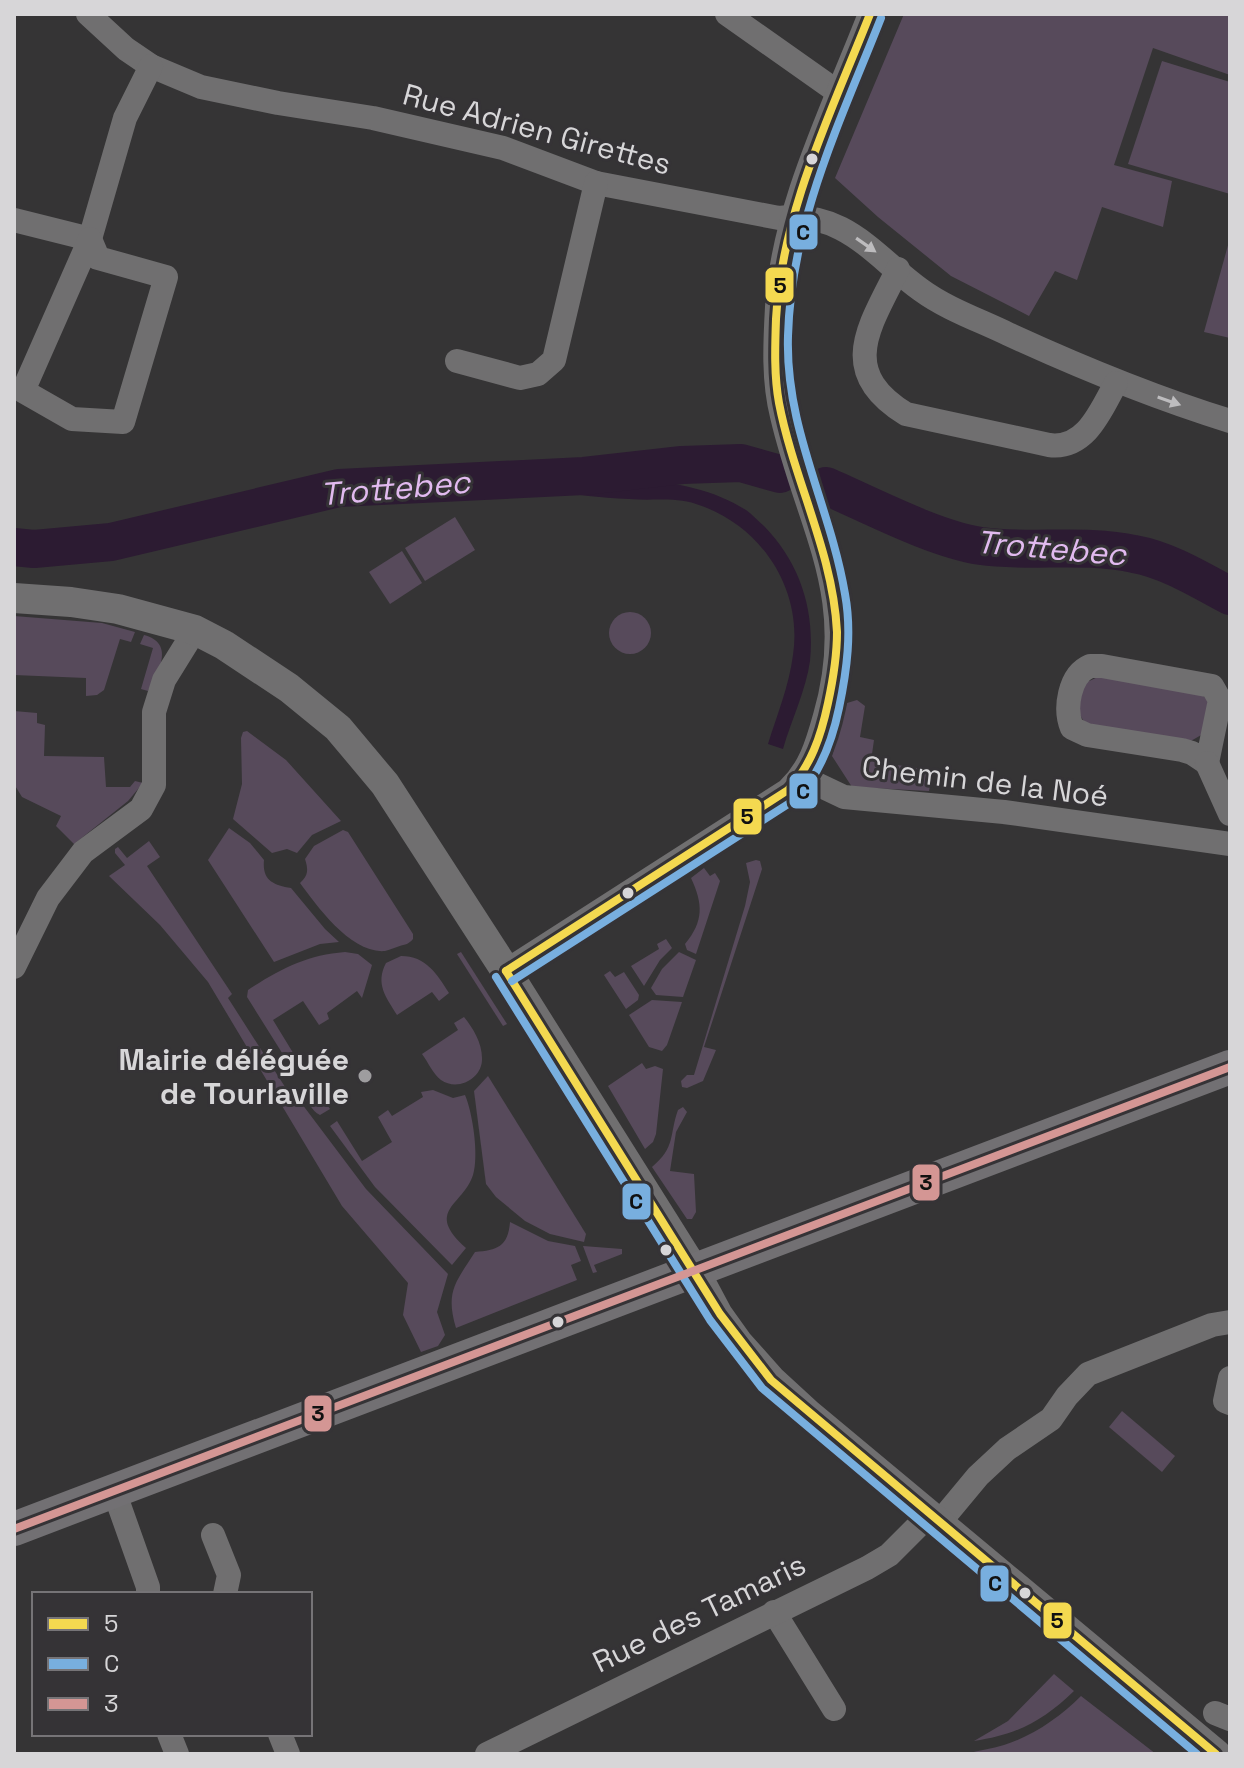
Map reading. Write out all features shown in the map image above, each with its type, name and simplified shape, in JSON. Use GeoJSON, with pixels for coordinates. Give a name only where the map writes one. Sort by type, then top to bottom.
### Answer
{"type":"FeatureCollection","features":[{"type":"Feature","properties":{"kind":"main road"},"geometry":{"type":"LineString","coordinates":[[14,1529],[1230,1067]]}},
{"type":"Feature","properties":{"kind":"street","name":"Rue Adrien Girettes"},"geometry":{"type":"LineString","coordinates":[[88,14],[126,49],[151,66],[201,87],[373,118],[503,148],[596,183],[779,218],[795,216],[824,220],[863,242],[921,290],[950,307],[1116,383],[1230,421]]}},
{"type":"Feature","properties":{"kind":"street"},"geometry":{"type":"LineString","coordinates":[[727,14],[839,93]]}},
{"type":"Feature","properties":{"kind":"street"},"geometry":{"type":"LineString","coordinates":[[506,971],[788,790],[802,777],[818,740],[832,690],[838,643],[836,599],[781,414],[775,375],[777,305],[797,200],[870,14]]}},
{"type":"Feature","properties":{"kind":"street"},"geometry":{"type":"LineString","coordinates":[[90,239],[98,258],[166,277],[123,422],[72,419],[23,391],[90,239],[125,118],[151,66]]}},
{"type":"Feature","properties":{"kind":"street"},"geometry":{"type":"LineString","coordinates":[[457,361],[520,378],[538,374],[554,360],[596,183]]}},
{"type":"Feature","properties":{"kind":"street"},"geometry":{"type":"LineString","coordinates":[[14,220],[90,239]]}},
{"type":"Feature","properties":{"kind":"street"},"geometry":{"type":"LineString","coordinates":[[898,269],[864,343],[867,371],[875,389],[906,414],[1049,445],[1066,445],[1083,435],[1116,383]]}},
{"type":"Feature","properties":{"kind":"street"},"geometry":{"type":"LineString","coordinates":[[14,598],[118,609],[195,630],[224,645],[289,688],[338,728],[385,784],[506,971],[738,1343],[771,1380],[1216,1754]]}},
{"type":"Feature","properties":{"kind":"street"},"geometry":{"type":"LineString","coordinates":[[14,967],[48,898],[74,863],[83,852],[141,809],[154,785],[154,712],[164,680],[195,630]]}},
{"type":"Feature","properties":{"kind":"street"},"geometry":{"type":"LineString","coordinates":[[1207,763],[1220,700],[1212,686],[1102,666],[1090,666],[1076,676],[1069,716],[1072,728],[1078,733],[1192,753],[1207,763],[1230,814]]}},
{"type":"Feature","properties":{"kind":"street","name":"Chemin de la Noé"},"geometry":{"type":"LineString","coordinates":[[802,777],[844,797],[1004,812],[1230,844]]}},
{"type":"Feature","properties":{"kind":"street","name":"Rue des Tamaris"},"geometry":{"type":"LineString","coordinates":[[501,1751],[867,1568],[889,1555],[934,1519],[1007,1449],[1051,1419],[1088,1374],[1212,1325],[1230,1322]]}},
{"type":"Feature","properties":{"kind":"street"},"geometry":{"type":"LineString","coordinates":[[1230,1378],[1224,1396],[1225,1401],[1230,1403]]}},
{"type":"Feature","properties":{"kind":"street"},"geometry":{"type":"LineString","coordinates":[[114,1491],[148,1592]]}},
{"type":"Feature","properties":{"kind":"street"},"geometry":{"type":"LineString","coordinates":[[213,1535],[229,1575],[225,1592]]}},
{"type":"Feature","properties":{"kind":"street"},"geometry":{"type":"LineString","coordinates":[[774,1612],[834,1709]]}},
{"type":"Feature","properties":{"kind":"shaded area"},"geometry":{"type":"Polygon","coordinates":[[[904,14],[1230,14],[1230,75],[1153,48],[1114,165],[1172,181],[1163,227],[1102,207],[1077,280],[1055,271],[1029,316],[951,276],[878,217],[835,178],[904,14]]]}},
{"type":"Feature","properties":{"kind":"shaded area"},"geometry":{"type":"Polygon","coordinates":[[[1162,61],[1230,82],[1230,194],[1128,164],[1162,61]]]}},
{"type":"Feature","properties":{"kind":"shaded area"},"geometry":{"type":"Polygon","coordinates":[[[1230,238],[1230,338],[1204,332],[1230,238]]]}},
{"type":"Feature","properties":{"kind":"shaded area"},"geometry":{"type":"Polygon","coordinates":[[[637,466],[640,481],[695,488],[746,510],[777,540],[796,572],[810,624],[810,661],[783,749],[768,744],[793,655],[791,606],[784,583],[757,543],[719,513],[688,502],[607,498],[543,490],[542,473],[637,466]]]}},
{"type":"Feature","properties":{"kind":"shaded area"},"geometry":{"type":"Polygon","coordinates":[[[455,517],[475,550],[425,581],[405,548],[455,517]]]}},
{"type":"Feature","properties":{"kind":"shaded area"},"geometry":{"type":"Polygon","coordinates":[[[402,551],[422,583],[390,604],[369,572],[402,551]]]}},
{"type":"Feature","properties":{"kind":"shaded area"},"geometry":{"type":"Polygon","coordinates":[[[630,612],[645,618],[651,633],[645,648],[630,654],[615,648],[609,633],[615,618],[630,612]]]}},
{"type":"Feature","properties":{"kind":"shaded area"},"geometry":{"type":"Polygon","coordinates":[[[14,616],[102,623],[135,632],[131,642],[120,639],[104,690],[97,695],[86,696],[86,678],[14,675],[14,616]]]}},
{"type":"Feature","properties":{"kind":"shaded area"},"geometry":{"type":"Polygon","coordinates":[[[144,635],[154,639],[162,651],[160,667],[148,691],[141,689],[153,648],[140,644],[144,635]]]}},
{"type":"Feature","properties":{"kind":"shaded area"},"geometry":{"type":"Polygon","coordinates":[[[1100,676],[1160,682],[1203,696],[1209,703],[1209,714],[1203,734],[1189,742],[1096,730],[1079,713],[1081,690],[1085,683],[1100,676]]]}},
{"type":"Feature","properties":{"kind":"shaded area"},"geometry":{"type":"Polygon","coordinates":[[[857,700],[865,706],[860,737],[874,740],[871,761],[930,770],[933,772],[929,791],[852,787],[832,756],[847,703],[857,700]]]}},
{"type":"Feature","properties":{"kind":"shaded area"},"geometry":{"type":"Polygon","coordinates":[[[14,711],[37,713],[37,723],[45,725],[44,756],[104,757],[106,787],[130,787],[135,781],[143,783],[128,801],[74,844],[56,826],[61,816],[22,797],[14,784],[14,711]]]}},
{"type":"Feature","properties":{"kind":"shaded area"},"geometry":{"type":"Polygon","coordinates":[[[247,731],[286,760],[341,821],[312,835],[297,853],[287,849],[272,853],[233,819],[242,784],[241,738],[247,731]]]}},
{"type":"Feature","properties":{"kind":"shaded area"},"geometry":{"type":"Polygon","coordinates":[[[229,828],[250,843],[264,860],[267,877],[291,888],[339,942],[320,944],[274,962],[208,860],[229,828]]]}},
{"type":"Feature","properties":{"kind":"shaded area"},"geometry":{"type":"Polygon","coordinates":[[[343,830],[348,832],[413,934],[413,939],[408,943],[385,951],[360,945],[336,927],[300,883],[307,872],[305,859],[314,846],[343,830]]]}},
{"type":"Feature","properties":{"kind":"shaded area"},"geometry":{"type":"Polygon","coordinates":[[[149,841],[160,857],[147,866],[232,994],[228,998],[296,1104],[302,1104],[366,1189],[448,1274],[437,1312],[445,1335],[438,1346],[421,1352],[403,1315],[408,1283],[342,1206],[208,982],[160,925],[109,876],[125,865],[115,849],[118,847],[127,858],[149,841]]]}},
{"type":"Feature","properties":{"kind":"shaded area"},"geometry":{"type":"Polygon","coordinates":[[[760,861],[762,869],[704,1047],[716,1050],[703,1081],[682,1087],[681,1081],[687,1075],[694,1075],[745,906],[750,882],[746,863],[760,861]]]}},
{"type":"Feature","properties":{"kind":"shaded area"},"geometry":{"type":"Polygon","coordinates":[[[704,868],[710,876],[715,873],[720,881],[696,954],[687,950],[685,944],[696,928],[700,912],[691,878],[704,868]]]}},
{"type":"Feature","properties":{"kind":"shaded area"},"geometry":{"type":"Polygon","coordinates":[[[666,939],[672,948],[660,960],[644,986],[631,966],[659,949],[657,944],[666,939]]]}},
{"type":"Feature","properties":{"kind":"shaded area"},"geometry":{"type":"Polygon","coordinates":[[[345,952],[358,954],[372,965],[362,998],[357,991],[327,1013],[329,1019],[319,1025],[303,1001],[273,1020],[295,1056],[284,1056],[247,997],[248,990],[294,964],[345,952]]]}},
{"type":"Feature","properties":{"kind":"shaded area"},"geometry":{"type":"Polygon","coordinates":[[[461,952],[507,1024],[503,1026],[457,954],[461,952]]]}},
{"type":"Feature","properties":{"kind":"shaded area"},"geometry":{"type":"Polygon","coordinates":[[[679,952],[696,960],[683,997],[656,995],[651,988],[662,969],[679,952]]]}},
{"type":"Feature","properties":{"kind":"shaded area"},"geometry":{"type":"Polygon","coordinates":[[[401,956],[424,963],[449,993],[439,1001],[432,992],[397,1015],[383,990],[382,977],[386,963],[401,956]]]}},
{"type":"Feature","properties":{"kind":"shaded area"},"geometry":{"type":"Polygon","coordinates":[[[610,971],[615,977],[624,972],[639,995],[638,1000],[626,1009],[604,975],[610,971]]]}},
{"type":"Feature","properties":{"kind":"shaded area"},"geometry":{"type":"Polygon","coordinates":[[[652,1000],[682,1002],[662,1051],[649,1047],[629,1015],[652,1000]]]}},
{"type":"Feature","properties":{"kind":"shaded area"},"geometry":{"type":"Polygon","coordinates":[[[464,1017],[479,1041],[481,1065],[468,1081],[448,1083],[436,1075],[422,1054],[458,1030],[454,1023],[464,1017]]]}},
{"type":"Feature","properties":{"kind":"shaded area"},"geometry":{"type":"Polygon","coordinates":[[[642,1063],[646,1069],[655,1066],[663,1069],[656,1134],[645,1149],[608,1086],[642,1063]]]}},
{"type":"Feature","properties":{"kind":"shaded area"},"geometry":{"type":"Polygon","coordinates":[[[488,1076],[586,1234],[584,1242],[550,1234],[525,1221],[496,1197],[486,1184],[474,1091],[488,1076]]]}},
{"type":"Feature","properties":{"kind":"shaded area"},"geometry":{"type":"Polygon","coordinates":[[[314,1086],[320,1096],[330,1097],[324,1100],[330,1109],[320,1115],[300,1096],[314,1086]]]}},
{"type":"Feature","properties":{"kind":"shaded area"},"geometry":{"type":"Polygon","coordinates":[[[433,1090],[453,1098],[465,1095],[474,1135],[473,1175],[447,1216],[448,1225],[466,1248],[452,1265],[375,1187],[330,1126],[337,1121],[362,1161],[392,1142],[378,1117],[388,1110],[392,1116],[423,1097],[421,1092],[433,1090]]]}},
{"type":"Feature","properties":{"kind":"shaded area"},"geometry":{"type":"Polygon","coordinates":[[[683,1107],[687,1112],[676,1132],[670,1171],[694,1174],[696,1212],[692,1219],[687,1219],[652,1167],[665,1153],[678,1110],[683,1107]]]}},
{"type":"Feature","properties":{"kind":"shaded area"},"geometry":{"type":"Polygon","coordinates":[[[510,1222],[548,1241],[575,1246],[581,1261],[571,1265],[577,1280],[456,1328],[452,1296],[458,1279],[475,1252],[495,1248],[504,1242],[510,1222]]]}},
{"type":"Feature","properties":{"kind":"shaded area"},"geometry":{"type":"Polygon","coordinates":[[[583,1246],[622,1249],[622,1254],[594,1265],[597,1272],[593,1273],[583,1246]]]}},
{"type":"Feature","properties":{"kind":"shaded area"},"geometry":{"type":"Polygon","coordinates":[[[1122,1411],[1175,1456],[1162,1472],[1109,1427],[1122,1411]]]}},
{"type":"Feature","properties":{"kind":"shaded area"},"geometry":{"type":"Polygon","coordinates":[[[1054,1674],[1074,1691],[1063,1702],[1028,1725],[1003,1735],[974,1741],[1008,1721],[1054,1674]]]}},
{"type":"Feature","properties":{"kind":"shaded area"},"geometry":{"type":"Polygon","coordinates":[[[1081,1696],[1156,1754],[966,1754],[1015,1741],[1036,1731],[1081,1696]]]}},
{"type":"Feature","properties":{"kind":"waterway","name":"Trottebec"},"geometry":{"type":"LineString","coordinates":[[14,547],[34,549],[111,542],[339,488],[584,476],[682,465],[741,463],[780,474]]}},
{"type":"Feature","properties":{"kind":"waterway","name":"Trottebec"},"geometry":{"type":"LineString","coordinates":[[826,486],[923,529],[963,542],[1000,548],[1096,549],[1134,554],[1171,566],[1230,596]]}},
{"type":"Feature","properties":{"kind":"transit line","name":"5"},"geometry":{"type":"LineString","coordinates":[[506,971],[788,790],[809,761],[818,739],[832,686],[837,632],[834,602],[821,545],[779,403],[776,319],[780,279],[798,201],[870,14]]}},
{"type":"Feature","properties":{"kind":"transit line","name":"C"},"geometry":{"type":"LineString","coordinates":[[512,981],[796,799],[812,779],[829,745],[846,665],[847,608],[838,561],[794,403],[788,336],[791,294],[798,253],[820,173],[881,18]]}},
{"type":"Feature","properties":{"kind":"transit line","name":"5"},"geometry":{"type":"LineString","coordinates":[[506,971],[720,1314],[771,1380],[1216,1754]]}},
{"type":"Feature","properties":{"kind":"transit line","name":"C"},"geometry":{"type":"LineString","coordinates":[[496,977],[710,1320],[762,1388],[1197,1754]]}},
{"type":"Feature","properties":{"kind":"transit line","name":"3"},"geometry":{"type":"LineString","coordinates":[[14,1529],[1230,1067]]}},
{"type":"Feature","properties":{"kind":"place","name":"Mairie déléguée de Tourlaville"},"geometry":{"type":"Point","coordinates":[365,1076]}}]}
